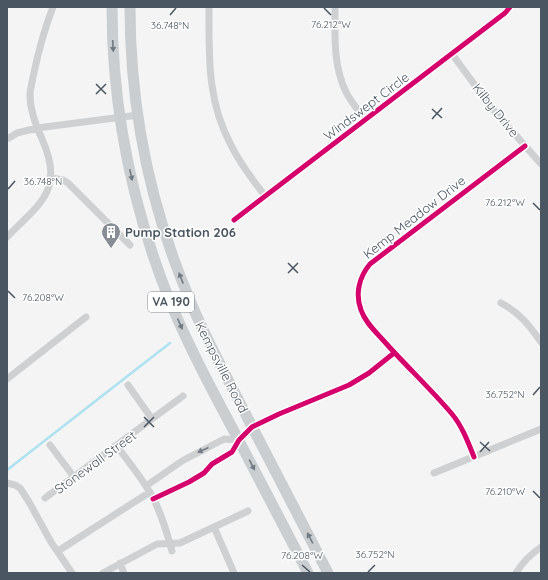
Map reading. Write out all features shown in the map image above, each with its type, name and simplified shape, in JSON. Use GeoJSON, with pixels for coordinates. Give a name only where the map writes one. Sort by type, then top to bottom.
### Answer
{"type":"FeatureCollection","features":[{"type":"Feature","properties":{"kind":"main road","name":"Kempsville Road"},"geometry":{"type":"LineString","coordinates":[[112,7],[113,50],[120,117],[133,185],[156,262],[183,331],[308,573]]}},
{"type":"Feature","properties":{"kind":"main road","name":"Kempsville Road"},"geometry":{"type":"LineString","coordinates":[[130,7],[133,75],[146,161],[160,217],[178,272],[204,332],[328,573]]}},
{"type":"Feature","properties":{"kind":"street"},"geometry":{"type":"LineString","coordinates":[[7,237],[43,200],[52,178],[51,165],[37,128],[30,96],[38,54],[53,7]]}},
{"type":"Feature","properties":{"kind":"street"},"geometry":{"type":"LineString","coordinates":[[209,7],[210,76],[215,106],[230,145],[243,167],[265,196]]}},
{"type":"Feature","properties":{"kind":"street"},"geometry":{"type":"LineString","coordinates":[[335,7],[335,46],[337,67],[345,90],[365,120]]}},
{"type":"Feature","properties":{"kind":"street","name":"Windswept Circle"},"geometry":{"type":"LineString","coordinates":[[234,220],[452,54],[505,13],[510,7]]}},
{"type":"Feature","properties":{"kind":"street","name":"Kilby Drive"},"geometry":{"type":"LineString","coordinates":[[452,54],[492,107],[541,164]]}},
{"type":"Feature","properties":{"kind":"street"},"geometry":{"type":"LineString","coordinates":[[9,138],[37,128],[138,115]]}},
{"type":"Feature","properties":{"kind":"street","name":"Kemp Meadow Drive"},"geometry":{"type":"LineString","coordinates":[[474,457],[461,427],[452,415],[394,353],[366,320],[361,310],[358,296],[359,286],[370,264],[525,146]]}},
{"type":"Feature","properties":{"kind":"street"},"geometry":{"type":"LineString","coordinates":[[52,178],[63,180],[68,183],[130,245]]}},
{"type":"Feature","properties":{"kind":"street"},"geometry":{"type":"LineString","coordinates":[[501,303],[513,309],[528,324],[541,342]]}},
{"type":"Feature","properties":{"kind":"street"},"geometry":{"type":"LineString","coordinates":[[7,379],[86,317]]}},
{"type":"Feature","properties":{"kind":"street"},"geometry":{"type":"LineString","coordinates":[[150,492],[189,482],[204,473],[212,464],[232,452],[239,440],[252,427],[279,414],[349,385],[369,373],[394,353]]}},
{"type":"Feature","properties":{"kind":"street"},"geometry":{"type":"LineString","coordinates":[[128,386],[152,419]]}},
{"type":"Feature","properties":{"kind":"street","name":"Stonewall Street"},"geometry":{"type":"LineString","coordinates":[[46,498],[183,396]]}},
{"type":"Feature","properties":{"kind":"street"},"geometry":{"type":"LineString","coordinates":[[434,473],[541,429]]}},
{"type":"Feature","properties":{"kind":"street"},"geometry":{"type":"LineString","coordinates":[[58,551],[150,492],[182,461],[224,439],[239,440]]}},
{"type":"Feature","properties":{"kind":"street"},"geometry":{"type":"LineString","coordinates":[[50,445],[74,478]]}},
{"type":"Feature","properties":{"kind":"street"},"geometry":{"type":"LineString","coordinates":[[117,446],[150,492],[164,524],[172,551]]}},
{"type":"Feature","properties":{"kind":"street"},"geometry":{"type":"LineString","coordinates":[[7,483],[20,488],[72,573]]}},
{"type":"Feature","properties":{"kind":"street"},"geometry":{"type":"LineString","coordinates":[[103,573],[156,544],[180,543],[248,511]]}},
{"type":"Feature","properties":{"kind":"street"},"geometry":{"type":"LineString","coordinates":[[214,527],[234,573]]}},
{"type":"Feature","properties":{"kind":"street"},"geometry":{"type":"LineString","coordinates":[[516,573],[522,563],[534,551],[541,547]]}},
{"type":"Feature","properties":{"kind":"street"},"geometry":{"type":"LineString","coordinates":[[120,564],[124,573]]}},
{"type":"Feature","properties":{"kind":"waterway"},"geometry":{"type":"LineString","coordinates":[[7,470],[170,343]]}},
{"type":"Feature","properties":{"kind":"cycle path"},"geometry":{"type":"LineString","coordinates":[[234,220],[505,13],[510,7]]}},
{"type":"Feature","properties":{"kind":"cycle path"},"geometry":{"type":"LineString","coordinates":[[474,457],[456,419],[368,322],[359,304],[358,292],[363,274],[370,264],[525,146]]}},
{"type":"Feature","properties":{"kind":"cycle path"},"geometry":{"type":"LineString","coordinates":[[153,499],[189,482],[204,473],[212,464],[232,452],[239,440],[252,427],[279,414],[349,385],[369,373],[394,353]]}},
{"type":"Feature","properties":{"kind":"place","name":"Pump Station 206"},"geometry":{"type":"Point","coordinates":[111,249]}}]}
